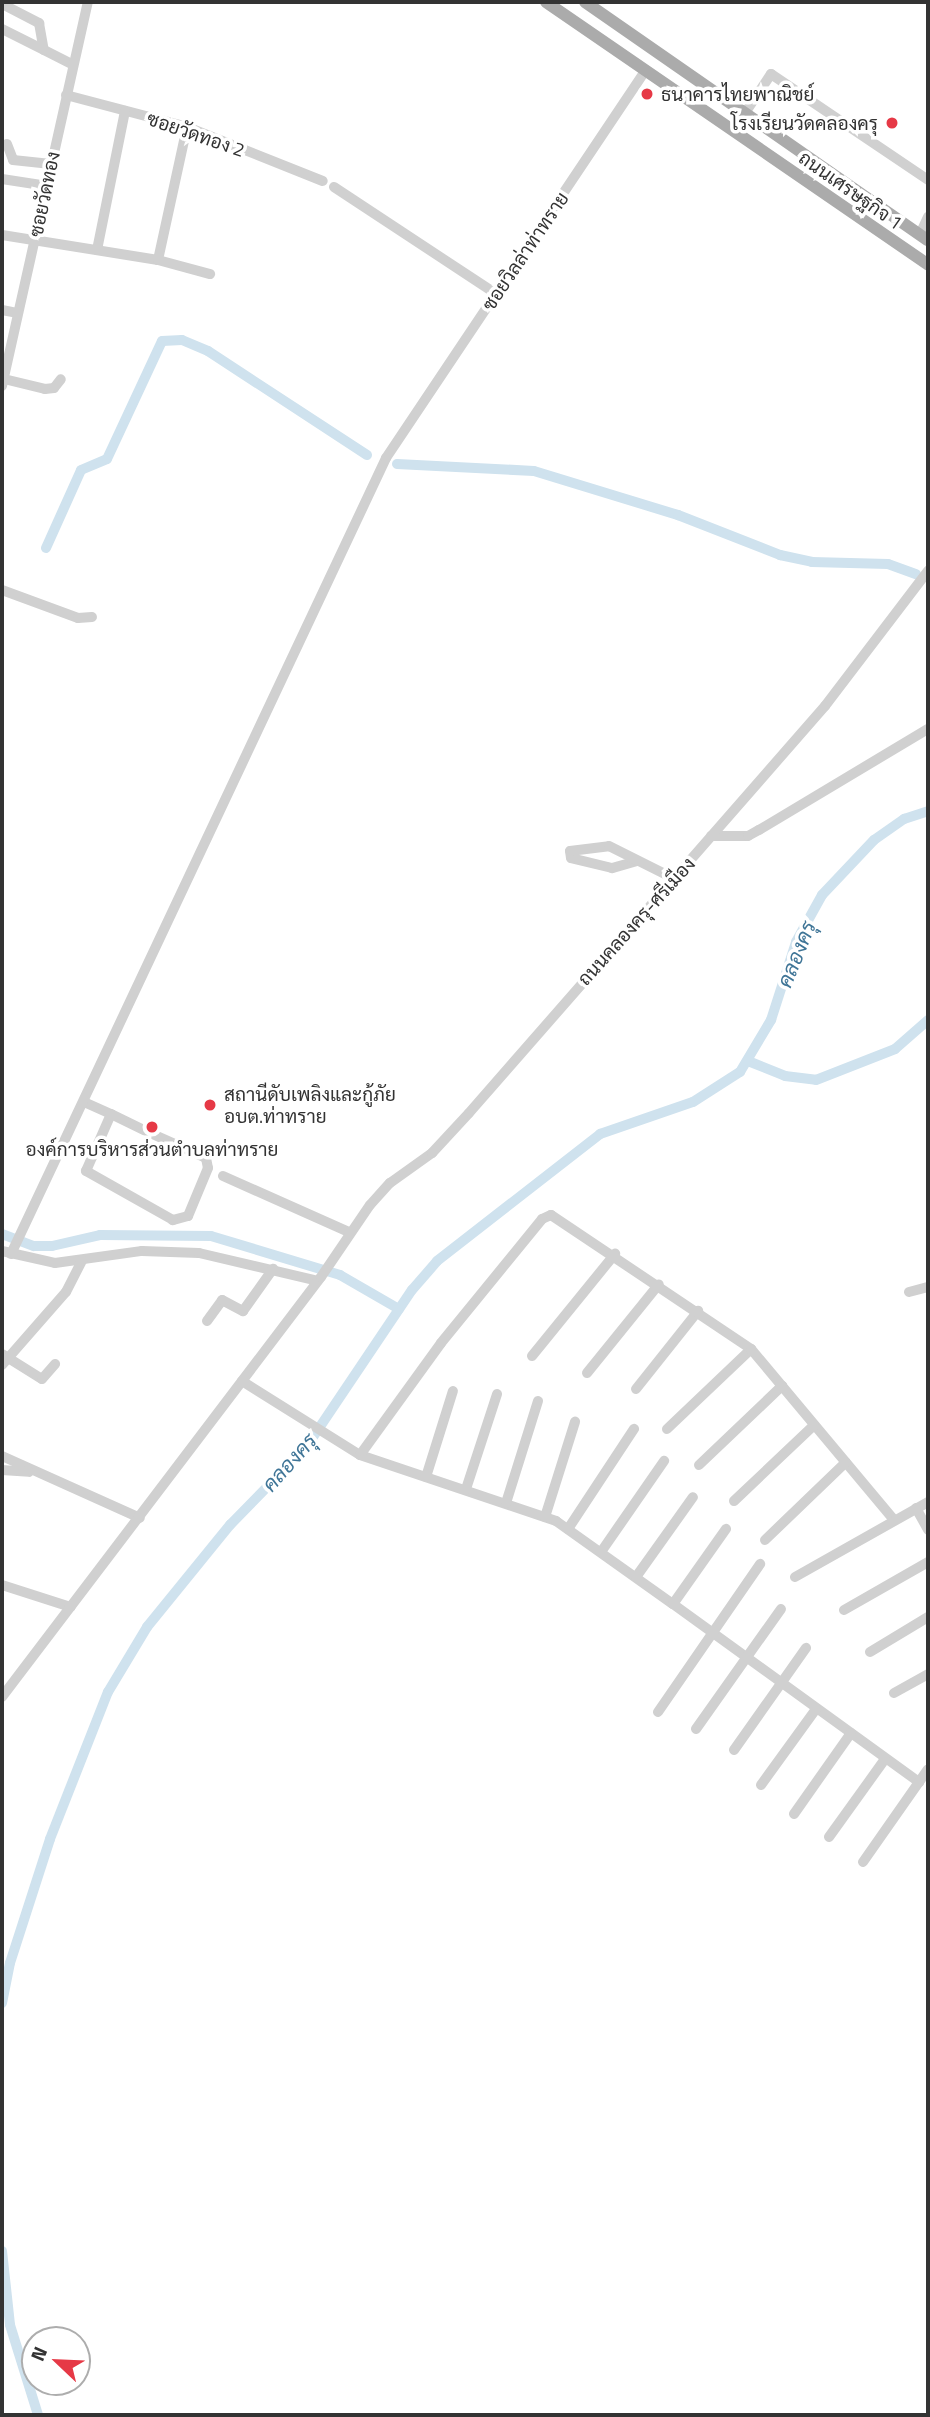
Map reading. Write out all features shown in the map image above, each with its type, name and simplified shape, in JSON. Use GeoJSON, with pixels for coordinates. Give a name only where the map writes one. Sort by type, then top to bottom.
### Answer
{"type":"FeatureCollection","features":[{"type":"Feature","properties":{"kind":"main road","name":"ถนนเศรษฐกิจ 1"},"geometry":{"type":"LineString","coordinates":[[546,2],[928,265]]}},
{"type":"Feature","properties":{"kind":"main road","name":"ถนนเศรษฐกิจ 1"},"geometry":{"type":"LineString","coordinates":[[585,2],[924,237]]}},
{"type":"Feature","properties":{"kind":"main road"},"geometry":{"type":"LineString","coordinates":[[669,87],[685,84],[681,69]]}},
{"type":"Feature","properties":{"kind":"main road"},"geometry":{"type":"LineString","coordinates":[[698,107],[692,89],[710,89]]}},
{"type":"Feature","properties":{"kind":"street","name":"ซอยวัดทอง"},"geometry":{"type":"LineString","coordinates":[[3,383],[72,64],[88,2]]}},
{"type":"Feature","properties":{"kind":"street"},"geometry":{"type":"LineString","coordinates":[[2,4],[43,27],[40,40],[44,50]]}},
{"type":"Feature","properties":{"kind":"street"},"geometry":{"type":"LineString","coordinates":[[2,29],[72,64]]}},
{"type":"Feature","properties":{"kind":"street","name":"ซอยวิลล่าท่าทราย"},"geometry":{"type":"LineString","coordinates":[[8,1251],[20,1236],[84,1102],[330,570],[403,430],[645,71]]}},
{"type":"Feature","properties":{"kind":"street"},"geometry":{"type":"LineString","coordinates":[[745,113],[771,74],[928,180]]}},
{"type":"Feature","properties":{"kind":"street","name":"ซอยวัดทอง 2"},"geometry":{"type":"LineString","coordinates":[[66,95],[187,127],[323,181]]}},
{"type":"Feature","properties":{"kind":"street"},"geometry":{"type":"LineString","coordinates":[[97,250],[125,110]]}},
{"type":"Feature","properties":{"kind":"street"},"geometry":{"type":"LineString","coordinates":[[158,260],[187,127]]}},
{"type":"Feature","properties":{"kind":"street"},"geometry":{"type":"LineString","coordinates":[[7,144],[13,160],[51,164]]}},
{"type":"Feature","properties":{"kind":"street"},"geometry":{"type":"LineString","coordinates":[[2,179],[47,186]]}},
{"type":"Feature","properties":{"kind":"street"},"geometry":{"type":"LineString","coordinates":[[334,187],[496,294]]}},
{"type":"Feature","properties":{"kind":"street"},"geometry":{"type":"LineString","coordinates":[[924,237],[928,217]]}},
{"type":"Feature","properties":{"kind":"street"},"geometry":{"type":"LineString","coordinates":[[2,235],[158,260],[210,274]]}},
{"type":"Feature","properties":{"kind":"street"},"geometry":{"type":"LineString","coordinates":[[2,310],[17,313]]}},
{"type":"Feature","properties":{"kind":"street"},"geometry":{"type":"LineString","coordinates":[[3,383],[45,389],[54,388],[61,380]]}},
{"type":"Feature","properties":{"kind":"street","name":"ถนนคลองครุ-ศรีเมือง"},"geometry":{"type":"LineString","coordinates":[[2,1697],[319,1279],[349,1232],[390,1183],[432,1153],[469,1113],[825,706],[928,571]]}},
{"type":"Feature","properties":{"kind":"street"},"geometry":{"type":"LineString","coordinates":[[2,590],[78,618],[92,617]]}},
{"type":"Feature","properties":{"kind":"street"},"geometry":{"type":"LineString","coordinates":[[711,836],[748,836],[928,729]]}},
{"type":"Feature","properties":{"kind":"street"},"geometry":{"type":"LineString","coordinates":[[637,861],[612,868],[571,858],[570,851],[597,844],[637,861],[673,878]]}},
{"type":"Feature","properties":{"kind":"street"},"geometry":{"type":"LineString","coordinates":[[84,1102],[111,1114],[206,1158],[208,1168],[188,1216],[173,1220],[86,1171],[111,1114]]}},
{"type":"Feature","properties":{"kind":"street"},"geometry":{"type":"LineString","coordinates":[[223,1176],[349,1232]]}},
{"type":"Feature","properties":{"kind":"street"},"geometry":{"type":"LineString","coordinates":[[360,1455],[441,1343],[542,1219],[551,1215],[561,1218],[615,1254],[751,1349],[894,1520]]}},
{"type":"Feature","properties":{"kind":"street"},"geometry":{"type":"LineString","coordinates":[[8,1251],[46,1262],[82,1260],[133,1252],[199,1253],[319,1279]]}},
{"type":"Feature","properties":{"kind":"street"},"geometry":{"type":"LineString","coordinates":[[532,1356],[615,1254]]}},
{"type":"Feature","properties":{"kind":"street"},"geometry":{"type":"LineString","coordinates":[[55,1364],[42,1379],[4,1359],[66,1292],[82,1260]]}},
{"type":"Feature","properties":{"kind":"street"},"geometry":{"type":"LineString","coordinates":[[207,1321],[222,1300],[243,1311],[273,1269]]}},
{"type":"Feature","properties":{"kind":"street"},"geometry":{"type":"LineString","coordinates":[[587,1373],[659,1284]]}},
{"type":"Feature","properties":{"kind":"street"},"geometry":{"type":"LineString","coordinates":[[909,1292],[928,1287]]}},
{"type":"Feature","properties":{"kind":"street"},"geometry":{"type":"LineString","coordinates":[[636,1389],[698,1311]]}},
{"type":"Feature","properties":{"kind":"street"},"geometry":{"type":"LineString","coordinates":[[667,1429],[751,1349]]}},
{"type":"Feature","properties":{"kind":"street"},"geometry":{"type":"LineString","coordinates":[[242,1381],[360,1455],[506,1503],[545,1517],[568,1529],[919,1782]]}},
{"type":"Feature","properties":{"kind":"street"},"geometry":{"type":"LineString","coordinates":[[699,1465],[782,1386]]}},
{"type":"Feature","properties":{"kind":"street"},"geometry":{"type":"LineString","coordinates":[[426,1477],[453,1391]]}},
{"type":"Feature","properties":{"kind":"street"},"geometry":{"type":"LineString","coordinates":[[466,1489],[497,1394]]}},
{"type":"Feature","properties":{"kind":"street"},"geometry":{"type":"LineString","coordinates":[[506,1503],[538,1401]]}},
{"type":"Feature","properties":{"kind":"street"},"geometry":{"type":"LineString","coordinates":[[545,1517],[575,1422]]}},
{"type":"Feature","properties":{"kind":"street"},"geometry":{"type":"LineString","coordinates":[[734,1501],[814,1425]]}},
{"type":"Feature","properties":{"kind":"street"},"geometry":{"type":"LineString","coordinates":[[568,1529],[635,1430]]}},
{"type":"Feature","properties":{"kind":"street"},"geometry":{"type":"LineString","coordinates":[[2,1456],[140,1518]]}},
{"type":"Feature","properties":{"kind":"street"},"geometry":{"type":"LineString","coordinates":[[601,1552],[664,1461]]}},
{"type":"Feature","properties":{"kind":"street"},"geometry":{"type":"LineString","coordinates":[[765,1540],[846,1462]]}},
{"type":"Feature","properties":{"kind":"street"},"geometry":{"type":"LineString","coordinates":[[2,1470],[39,1473]]}},
{"type":"Feature","properties":{"kind":"street"},"geometry":{"type":"LineString","coordinates":[[636,1577],[693,1497]]}},
{"type":"Feature","properties":{"kind":"street"},"geometry":{"type":"LineString","coordinates":[[795,1577],[928,1502]]}},
{"type":"Feature","properties":{"kind":"street"},"geometry":{"type":"LineString","coordinates":[[916,1508],[928,1530]]}},
{"type":"Feature","properties":{"kind":"street"},"geometry":{"type":"LineString","coordinates":[[673,1604],[726,1529]]}},
{"type":"Feature","properties":{"kind":"street"},"geometry":{"type":"LineString","coordinates":[[844,1610],[928,1562]]}},
{"type":"Feature","properties":{"kind":"street"},"geometry":{"type":"LineString","coordinates":[[658,1712],[760,1564]]}},
{"type":"Feature","properties":{"kind":"street"},"geometry":{"type":"LineString","coordinates":[[2,1584],[71,1606]]}},
{"type":"Feature","properties":{"kind":"street"},"geometry":{"type":"LineString","coordinates":[[696,1729],[781,1609]]}},
{"type":"Feature","properties":{"kind":"street"},"geometry":{"type":"LineString","coordinates":[[870,1652],[928,1617]]}},
{"type":"Feature","properties":{"kind":"street"},"geometry":{"type":"LineString","coordinates":[[734,1750],[806,1647]]}},
{"type":"Feature","properties":{"kind":"street"},"geometry":{"type":"LineString","coordinates":[[894,1693],[928,1674]]}},
{"type":"Feature","properties":{"kind":"street"},"geometry":{"type":"LineString","coordinates":[[761,1785],[817,1709]]}},
{"type":"Feature","properties":{"kind":"street"},"geometry":{"type":"LineString","coordinates":[[794,1814],[851,1733]]}},
{"type":"Feature","properties":{"kind":"street"},"geometry":{"type":"LineString","coordinates":[[829,1838],[885,1759]]}},
{"type":"Feature","properties":{"kind":"street"},"geometry":{"type":"LineString","coordinates":[[863,1862],[928,1769]]}},
{"type":"Feature","properties":{"kind":"waterway"},"geometry":{"type":"LineString","coordinates":[[46,548],[81,470],[107,459],[162,341],[182,340],[208,351],[367,455]]}},
{"type":"Feature","properties":{"kind":"waterway"},"geometry":{"type":"LineString","coordinates":[[397,464],[534,471],[678,515],[780,555],[812,562],[888,564],[916,574]]}},
{"type":"Feature","properties":{"kind":"waterway","name":"คลองครุ"},"geometry":{"type":"LineString","coordinates":[[2,2003],[10,1963],[50,1839],[108,1692],[147,1627],[230,1525],[307,1446],[412,1290],[437,1261],[600,1134],[693,1102],[740,1072],[771,1020],[796,942],[822,895],[874,840],[904,819],[928,811]]}},
{"type":"Feature","properties":{"kind":"waterway","name":"คลองครุ"},"geometry":{"type":"LineString","coordinates":[[748,1061],[785,1076],[816,1080],[895,1049],[928,1020]]}},
{"type":"Feature","properties":{"kind":"waterway"},"geometry":{"type":"LineString","coordinates":[[2,1234],[34,1246],[52,1246],[100,1235],[211,1236],[340,1275],[399,1309]]}},
{"type":"Feature","properties":{"kind":"waterway","name":"คลองครุ"},"geometry":{"type":"LineString","coordinates":[[2,2251],[10,2325],[38,2415]]}},
{"type":"Feature","properties":{"kind":"place","name":"ธนาคารไทยพาณิชย์"},"geometry":{"type":"Point","coordinates":[647,94]}},
{"type":"Feature","properties":{"kind":"place","name":"โรงเรียนวัดคลองครุ"},"geometry":{"type":"Point","coordinates":[892,123]}},
{"type":"Feature","properties":{"kind":"place","name":"สถานีดับเพลิงและกู้ภัย อบต.ท่าทราย"},"geometry":{"type":"Point","coordinates":[210,1105]}},
{"type":"Feature","properties":{"kind":"place","name":"องค์การบริหารส่วนตำบลท่าทราย"},"geometry":{"type":"Point","coordinates":[152,1127]}}]}
